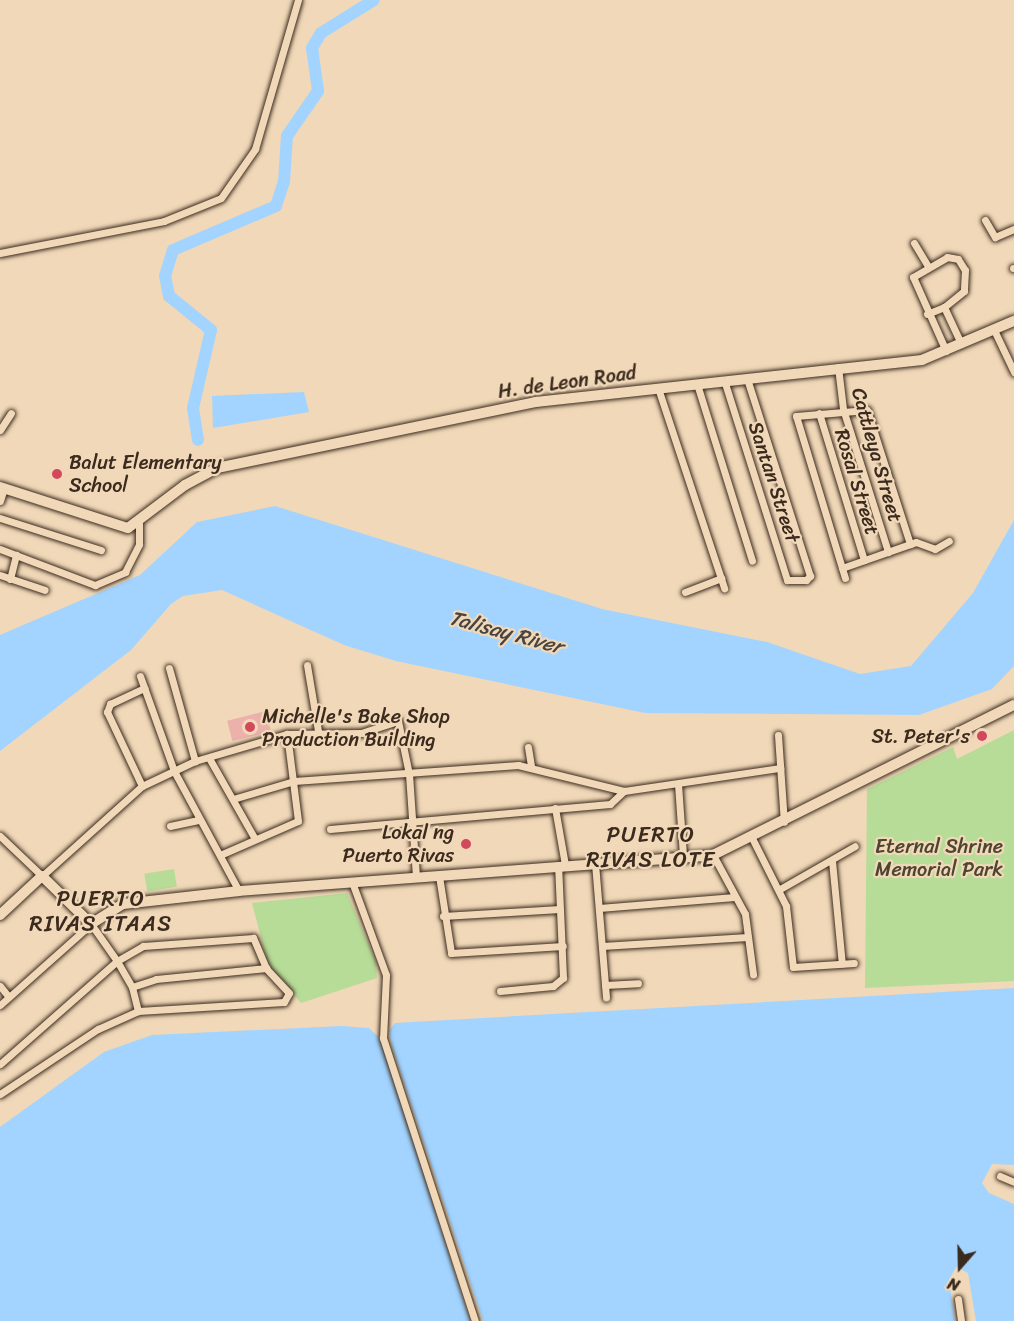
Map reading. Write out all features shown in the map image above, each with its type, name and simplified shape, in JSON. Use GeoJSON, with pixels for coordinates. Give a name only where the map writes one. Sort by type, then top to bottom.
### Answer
{"type":"FeatureCollection","features":[{"type":"Feature","properties":{"kind":"street"},"geometry":{"type":"LineString","coordinates":[[0,253],[164,221],[221,198],[255,149],[298,0]]}},
{"type":"Feature","properties":{"kind":"street"},"geometry":{"type":"LineString","coordinates":[[985,220],[995,237],[1014,229]]}},
{"type":"Feature","properties":{"kind":"street"},"geometry":{"type":"LineString","coordinates":[[914,243],[927,265]]}},
{"type":"Feature","properties":{"kind":"street"},"geometry":{"type":"LineString","coordinates":[[927,314],[944,307],[964,291],[963,264],[947,257],[927,265],[913,277],[927,314],[946,351]]}},
{"type":"Feature","properties":{"kind":"street"},"geometry":{"type":"LineString","coordinates":[[944,307],[961,343]]}},
{"type":"Feature","properties":{"kind":"street","name":"H. de Leon Road"},"geometry":{"type":"LineString","coordinates":[[139,522],[184,485],[218,468],[536,402],[838,367],[922,360],[1014,321]]}},
{"type":"Feature","properties":{"kind":"street"},"geometry":{"type":"LineString","coordinates":[[994,330],[1014,372]]}},
{"type":"Feature","properties":{"kind":"street","name":"Cattleya Street"},"geometry":{"type":"LineString","coordinates":[[838,367],[843,409],[888,552]]}},
{"type":"Feature","properties":{"kind":"street","name":"Santan Street"},"geometry":{"type":"LineString","coordinates":[[724,381],[788,580],[800,580],[810,576],[747,378]]}},
{"type":"Feature","properties":{"kind":"street"},"geometry":{"type":"LineString","coordinates":[[697,384],[752,561]]}},
{"type":"Feature","properties":{"kind":"street"},"geometry":{"type":"LineString","coordinates":[[658,388],[724,588]]}},
{"type":"Feature","properties":{"kind":"street"},"geometry":{"type":"LineString","coordinates":[[845,578],[796,418],[843,409],[867,410],[910,544]]}},
{"type":"Feature","properties":{"kind":"street"},"geometry":{"type":"LineString","coordinates":[[0,430],[11,413]]}},
{"type":"Feature","properties":{"kind":"street","name":"Rosal Street"},"geometry":{"type":"LineString","coordinates":[[819,413],[864,560]]}},
{"type":"Feature","properties":{"kind":"street"},"geometry":{"type":"LineString","coordinates":[[0,501],[2,488],[118,528],[139,522],[139,544],[125,572],[102,583],[0,549]]}},
{"type":"Feature","properties":{"kind":"street"},"geometry":{"type":"LineString","coordinates":[[0,518],[100,550]]}},
{"type":"Feature","properties":{"kind":"street"},"geometry":{"type":"LineString","coordinates":[[842,568],[910,544],[935,549],[950,542]]}},
{"type":"Feature","properties":{"kind":"street"},"geometry":{"type":"LineString","coordinates":[[10,579],[16,555]]}},
{"type":"Feature","properties":{"kind":"street"},"geometry":{"type":"LineString","coordinates":[[0,575],[45,590]]}},
{"type":"Feature","properties":{"kind":"street"},"geometry":{"type":"LineString","coordinates":[[685,592],[721,578]]}},
{"type":"Feature","properties":{"kind":"street"},"geometry":{"type":"LineString","coordinates":[[307,665],[318,731]]}},
{"type":"Feature","properties":{"kind":"street"},"geometry":{"type":"LineString","coordinates":[[169,668],[195,761]]}},
{"type":"Feature","properties":{"kind":"street"},"geometry":{"type":"LineString","coordinates":[[140,676],[174,771],[239,891]]}},
{"type":"Feature","properties":{"kind":"street"},"geometry":{"type":"LineString","coordinates":[[142,786],[107,712],[110,704],[144,688]]}},
{"type":"Feature","properties":{"kind":"street"},"geometry":{"type":"LineString","coordinates":[[0,1005],[91,924],[123,904],[239,891],[595,862],[713,855],[753,840],[1014,705]]}},
{"type":"Feature","properties":{"kind":"street"},"geometry":{"type":"LineString","coordinates":[[0,915],[142,786],[195,761],[287,734],[318,731],[362,733],[398,721],[409,774],[416,877]]}},
{"type":"Feature","properties":{"kind":"street"},"geometry":{"type":"LineString","coordinates":[[220,855],[298,821],[287,734]]}},
{"type":"Feature","properties":{"kind":"street"},"geometry":{"type":"LineString","coordinates":[[778,735],[784,824]]}},
{"type":"Feature","properties":{"kind":"street"},"geometry":{"type":"LineString","coordinates":[[528,747],[531,766]]}},
{"type":"Feature","properties":{"kind":"street"},"geometry":{"type":"LineString","coordinates":[[209,758],[255,839]]}},
{"type":"Feature","properties":{"kind":"street"},"geometry":{"type":"LineString","coordinates":[[233,799],[294,781],[531,766],[624,791],[780,768]]}},
{"type":"Feature","properties":{"kind":"street"},"geometry":{"type":"LineString","coordinates":[[678,784],[683,856]]}},
{"type":"Feature","properties":{"kind":"street"},"geometry":{"type":"LineString","coordinates":[[330,829],[609,804],[624,791]]}},
{"type":"Feature","properties":{"kind":"street"},"geometry":{"type":"LineString","coordinates":[[500,991],[560,984],[563,946],[560,909],[562,865],[555,808]]}},
{"type":"Feature","properties":{"kind":"street"},"geometry":{"type":"LineString","coordinates":[[170,826],[200,820]]}},
{"type":"Feature","properties":{"kind":"street"},"geometry":{"type":"LineString","coordinates":[[0,836],[91,924],[132,987],[138,1011]]}},
{"type":"Feature","properties":{"kind":"street"},"geometry":{"type":"LineString","coordinates":[[753,840],[780,889],[794,967],[854,963]]}},
{"type":"Feature","properties":{"kind":"street"},"geometry":{"type":"LineString","coordinates":[[780,889],[855,846]]}},
{"type":"Feature","properties":{"kind":"street"},"geometry":{"type":"LineString","coordinates":[[713,855],[735,897],[748,937],[753,974]]}},
{"type":"Feature","properties":{"kind":"street"},"geometry":{"type":"LineString","coordinates":[[832,861],[842,964]]}},
{"type":"Feature","properties":{"kind":"street"},"geometry":{"type":"LineString","coordinates":[[595,862],[606,998]]}},
{"type":"Feature","properties":{"kind":"street"},"geometry":{"type":"LineString","coordinates":[[440,876],[443,916],[451,953],[563,946]]}},
{"type":"Feature","properties":{"kind":"street"},"geometry":{"type":"LineString","coordinates":[[352,882],[386,975],[383,1038],[475,1321]]}},
{"type":"Feature","properties":{"kind":"street"},"geometry":{"type":"LineString","coordinates":[[599,908],[735,897]]}},
{"type":"Feature","properties":{"kind":"street"},"geometry":{"type":"LineString","coordinates":[[443,916],[560,909]]}},
{"type":"Feature","properties":{"kind":"street"},"geometry":{"type":"LineString","coordinates":[[0,1064],[117,961],[143,946],[246,937],[258,942],[266,968],[289,993],[284,1002],[138,1011],[98,1029],[0,1094]]}},
{"type":"Feature","properties":{"kind":"street"},"geometry":{"type":"LineString","coordinates":[[602,946],[748,937]]}},
{"type":"Feature","properties":{"kind":"street"},"geometry":{"type":"LineString","coordinates":[[132,987],[156,979],[266,968]]}},
{"type":"Feature","properties":{"kind":"street"},"geometry":{"type":"LineString","coordinates":[[605,985],[638,982]]}},
{"type":"Feature","properties":{"kind":"street"},"geometry":{"type":"LineString","coordinates":[[0,986],[9,997]]}},
{"type":"Feature","properties":{"kind":"street"},"geometry":{"type":"LineString","coordinates":[[1000,1176],[1014,1182]]}},
{"type":"Feature","properties":{"kind":"street"},"geometry":{"type":"LineString","coordinates":[[958,1299],[962,1321]]}},
{"type":"Feature","properties":{"kind":"green space","name":"Eternal Shrine Memorial Park"},"geometry":{"type":"Polygon","coordinates":[[[1014,730],[1014,981],[865,988],[867,789],[953,747],[957,759],[1014,730]]]}},
{"type":"Feature","properties":{"kind":"green space"},"geometry":{"type":"Polygon","coordinates":[[[174,869],[177,887],[147,891],[144,874],[174,869]]]}},
{"type":"Feature","properties":{"kind":"green space"},"geometry":{"type":"Polygon","coordinates":[[[347,893],[376,962],[377,978],[301,1003],[268,965],[252,903],[347,893]]]}},
{"type":"Feature","properties":{"kind":"water"},"geometry":{"type":"Polygon","coordinates":[[[304,392],[309,412],[213,428],[212,396],[304,392]]]}},
{"type":"Feature","properties":{"kind":"water","name":"Talisay River"},"geometry":{"type":"Polygon","coordinates":[[[275,506],[602,609],[767,642],[860,674],[911,666],[973,593],[1014,520],[1014,666],[992,689],[919,715],[645,713],[396,661],[344,645],[222,590],[183,596],[171,604],[131,650],[0,751],[0,635],[140,575],[197,522],[275,506]]]}},
{"type":"Feature","properties":{"kind":"water"},"geometry":{"type":"Polygon","coordinates":[[[1014,988],[1014,1165],[992,1164],[982,1183],[989,1193],[1014,1204],[1014,1321],[976,1321],[968,1273],[956,1267],[949,1280],[955,1321],[483,1321],[392,1047],[389,1031],[395,1023],[1014,988]]]}},
{"type":"Feature","properties":{"kind":"water"},"geometry":{"type":"Polygon","coordinates":[[[342,1026],[369,1028],[381,1039],[470,1321],[0,1321],[0,1127],[104,1052],[152,1035],[342,1026]]]}},
{"type":"Feature","properties":{"kind":"building","name":"Michelle's Bake Shop Production Building"},"geometry":{"type":"Polygon","coordinates":[[[266,711],[271,731],[232,741],[227,721],[266,711]]]}},
{"type":"Feature","properties":{"kind":"waterway"},"geometry":{"type":"LineString","coordinates":[[198,440],[193,408],[211,330],[169,296],[165,276],[173,250],[276,206],[284,182],[287,136],[318,91],[312,48],[321,33],[374,0]]}},
{"type":"Feature","properties":{"kind":"place","name":"Balut Elementary School"},"geometry":{"type":"Point","coordinates":[57,474]}},
{"type":"Feature","properties":{"kind":"place","name":"Michelle's Bake Shop Production Building"},"geometry":{"type":"Point","coordinates":[250,727]}},
{"type":"Feature","properties":{"kind":"place","name":"St. Peter's"},"geometry":{"type":"Point","coordinates":[982,736]}},
{"type":"Feature","properties":{"kind":"place","name":"Lokal ng Puerto Rivas"},"geometry":{"type":"Point","coordinates":[466,844]}},
{"type":"Feature","properties":{"kind":"district","name":"PUERTO RIVAS LOTE"},"geometry":{"type":"Point","coordinates":[651,846]}},
{"type":"Feature","properties":{"kind":"district","name":"PUERTO RIVAS ITAAS"},"geometry":{"type":"Point","coordinates":[101,910]}}]}
